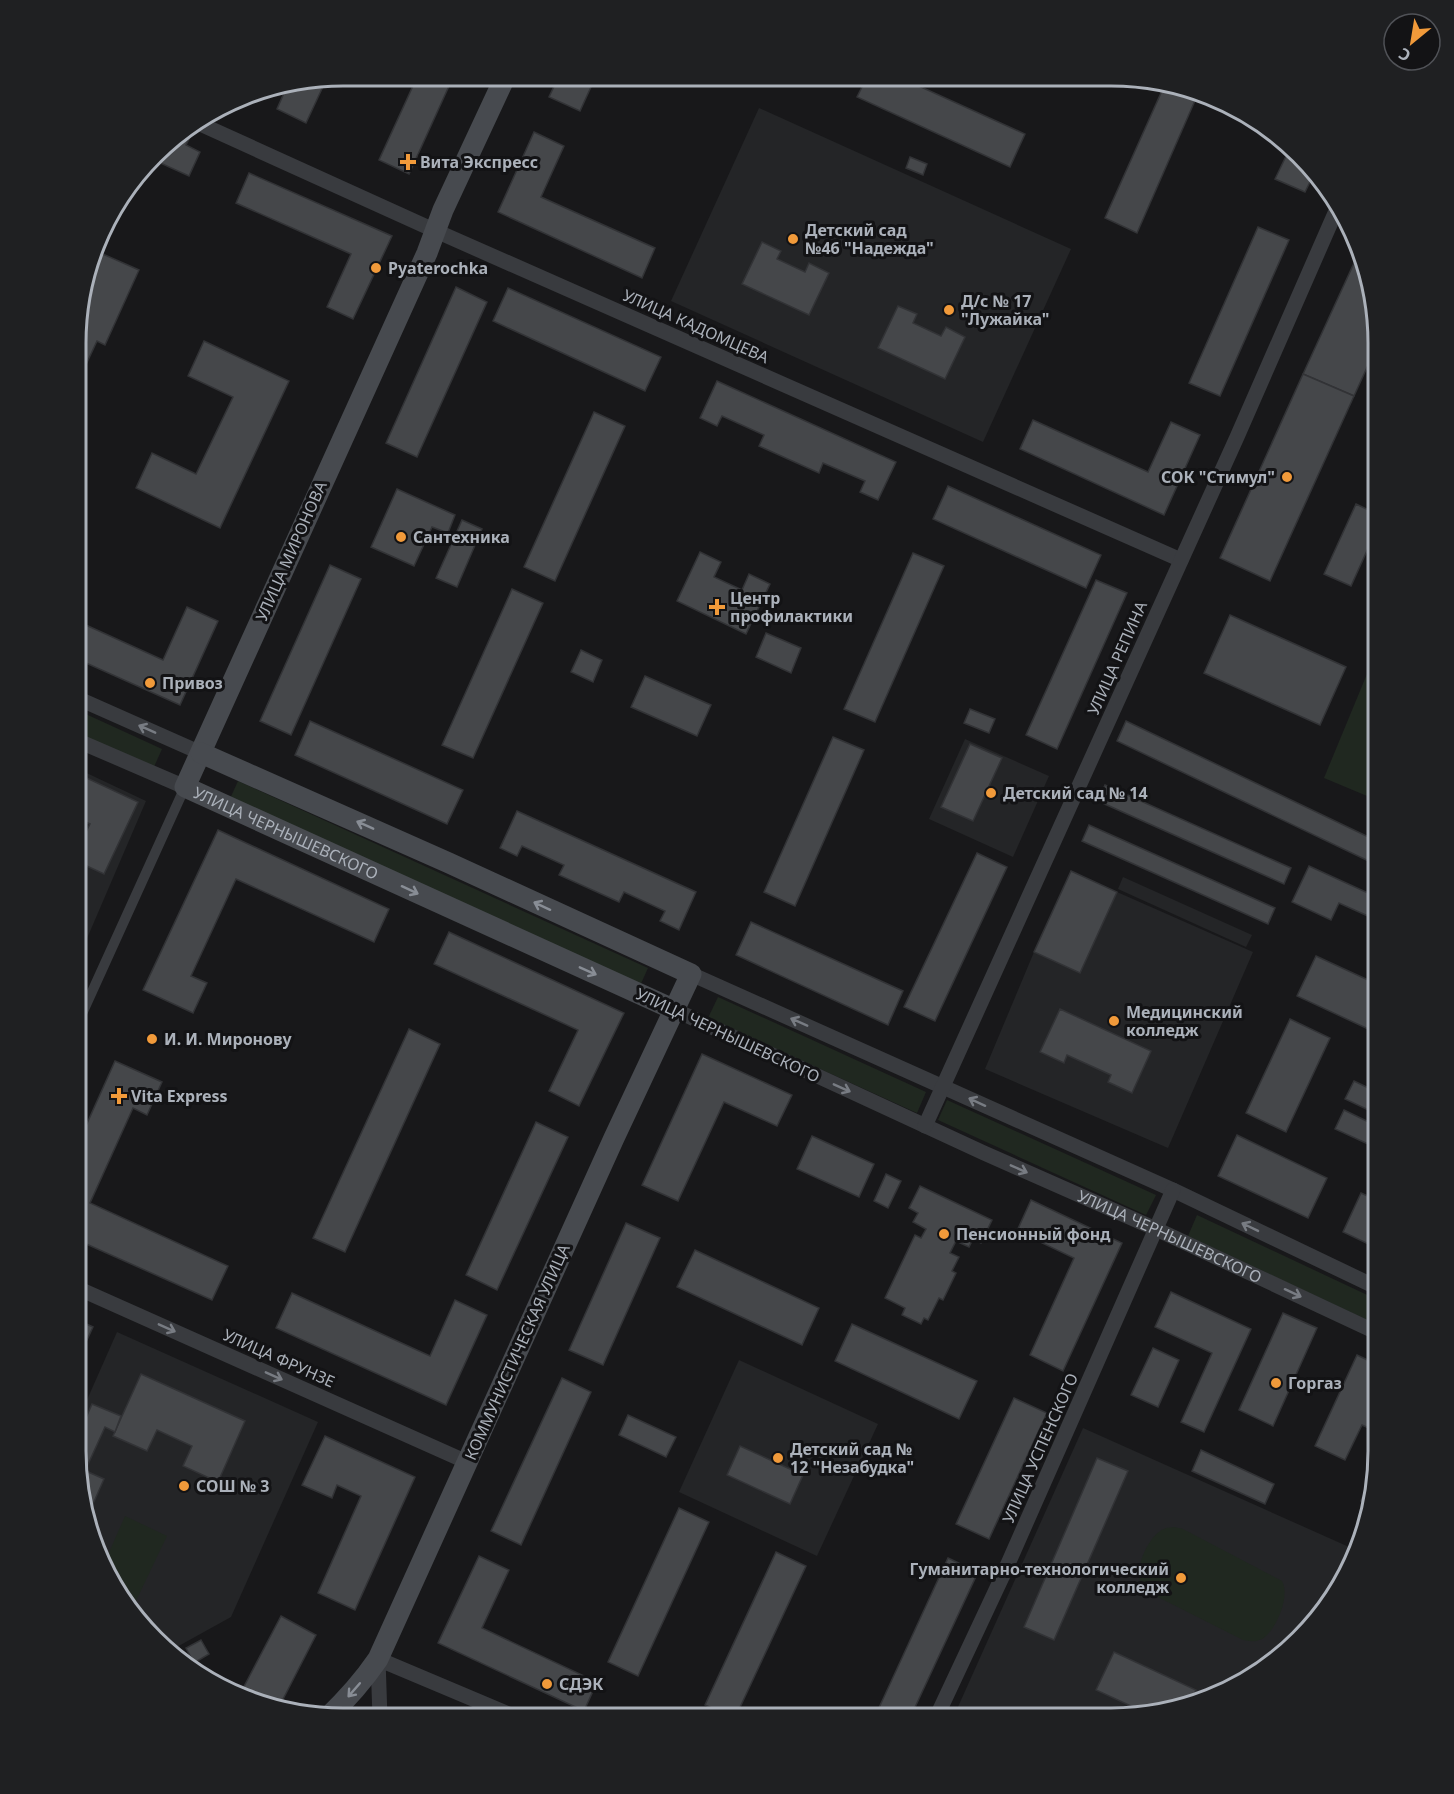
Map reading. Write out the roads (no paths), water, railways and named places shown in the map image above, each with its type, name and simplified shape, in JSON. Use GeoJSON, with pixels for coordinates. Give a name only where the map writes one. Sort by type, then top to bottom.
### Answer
{"type":"FeatureCollection","features":[{"type":"Feature","properties":{"kind":"main road","name":"УЛИЦА МИРОНОВА"},"geometry":{"type":"LineString","coordinates":[[185,787],[436,231],[443,210],[501,86]]}},
{"type":"Feature","properties":{"kind":"main road"},"geometry":{"type":"LineString","coordinates":[[201,753],[449,862],[691,974]]}},
{"type":"Feature","properties":{"kind":"main road","name":"УЛИЦА ЧЕРНЫШЕВСКОГО"},"geometry":{"type":"LineString","coordinates":[[185,787],[675,1010]]}},
{"type":"Feature","properties":{"kind":"main road","name":"КОММУНИСТИЧЕСКАЯ УЛИЦА"},"geometry":{"type":"LineString","coordinates":[[338,1708],[367,1676],[378,1659],[614,1138],[691,974]]}},
{"type":"Feature","properties":{"kind":"street","name":"УЛИЦА КАДОМЦЕВА"},"geometry":{"type":"LineString","coordinates":[[205,126],[436,231],[1181,560]]}},
{"type":"Feature","properties":{"kind":"street","name":"УЛИЦА РЕПИНА"},"geometry":{"type":"LineString","coordinates":[[925,1126],[1237,437],[1334,215]]}},
{"type":"Feature","properties":{"kind":"street"},"geometry":{"type":"LineString","coordinates":[[86,702],[201,753]]}},
{"type":"Feature","properties":{"kind":"street","name":"УЛИЦА ЧЕРНЫШЕВСКОГО"},"geometry":{"type":"LineString","coordinates":[[86,744],[185,787]]}},
{"type":"Feature","properties":{"kind":"street","name":"УЛИЦА МИРОНОВА"},"geometry":{"type":"LineString","coordinates":[[86,1005],[185,787]]}},
{"type":"Feature","properties":{"kind":"street"},"geometry":{"type":"LineString","coordinates":[[691,974],[1173,1190],[1368,1283]]}},
{"type":"Feature","properties":{"kind":"street","name":"УЛИЦА ЧЕРНЫШЕВСКОГО"},"geometry":{"type":"LineString","coordinates":[[675,1010],[925,1126],[1156,1228],[1368,1328]]}},
{"type":"Feature","properties":{"kind":"street","name":"УЛИЦА УСПЕНСКОГО"},"geometry":{"type":"LineString","coordinates":[[941,1708],[1012,1554],[1173,1190]]}},
{"type":"Feature","properties":{"kind":"street","name":"УЛИЦА ФРУНЗЕ"},"geometry":{"type":"LineString","coordinates":[[86,1292],[467,1462]]}},
{"type":"Feature","properties":{"kind":"street"},"geometry":{"type":"LineString","coordinates":[[380,1708],[378,1659],[494,1708]]}},
{"type":"Feature","properties":{"kind":"place","name":"Вита Экспресс"},"geometry":{"type":"Point","coordinates":[408,162]}},
{"type":"Feature","properties":{"kind":"place","name":"Детский сад №46 \"Надежда\""},"geometry":{"type":"Point","coordinates":[793,239]}},
{"type":"Feature","properties":{"kind":"place","name":"Pyaterochka"},"geometry":{"type":"Point","coordinates":[376,268]}},
{"type":"Feature","properties":{"kind":"place","name":"Д/с № 17 \"Лужайка\""},"geometry":{"type":"Point","coordinates":[949,310]}},
{"type":"Feature","properties":{"kind":"place","name":"СОК \"Стимул\""},"geometry":{"type":"Point","coordinates":[1287,477]}},
{"type":"Feature","properties":{"kind":"place","name":"Сантехника"},"geometry":{"type":"Point","coordinates":[401,537]}},
{"type":"Feature","properties":{"kind":"place","name":"Центр профилактики"},"geometry":{"type":"Point","coordinates":[717,607]}},
{"type":"Feature","properties":{"kind":"place","name":"Привоз"},"geometry":{"type":"Point","coordinates":[150,683]}},
{"type":"Feature","properties":{"kind":"place","name":"Детский сад № 14"},"geometry":{"type":"Point","coordinates":[991,793]}},
{"type":"Feature","properties":{"kind":"place","name":"Медицинский колледж"},"geometry":{"type":"Point","coordinates":[1114,1021]}},
{"type":"Feature","properties":{"kind":"place","name":"И. И. Миронову"},"geometry":{"type":"Point","coordinates":[152,1039]}},
{"type":"Feature","properties":{"kind":"place","name":"Vita Express"},"geometry":{"type":"Point","coordinates":[119,1096]}},
{"type":"Feature","properties":{"kind":"place","name":"Пенсионный фонд"},"geometry":{"type":"Point","coordinates":[944,1234]}},
{"type":"Feature","properties":{"kind":"place","name":"Горгаз"},"geometry":{"type":"Point","coordinates":[1276,1383]}},
{"type":"Feature","properties":{"kind":"place","name":"Детский сад № 12 \"Незабудка\""},"geometry":{"type":"Point","coordinates":[778,1458]}},
{"type":"Feature","properties":{"kind":"place","name":"СОШ № 3"},"geometry":{"type":"Point","coordinates":[184,1486]}},
{"type":"Feature","properties":{"kind":"place","name":"Гуманитарно-технологический колледж"},"geometry":{"type":"Point","coordinates":[1181,1578]}},
{"type":"Feature","properties":{"kind":"place","name":"СДЭК"},"geometry":{"type":"Point","coordinates":[547,1684]}}]}
